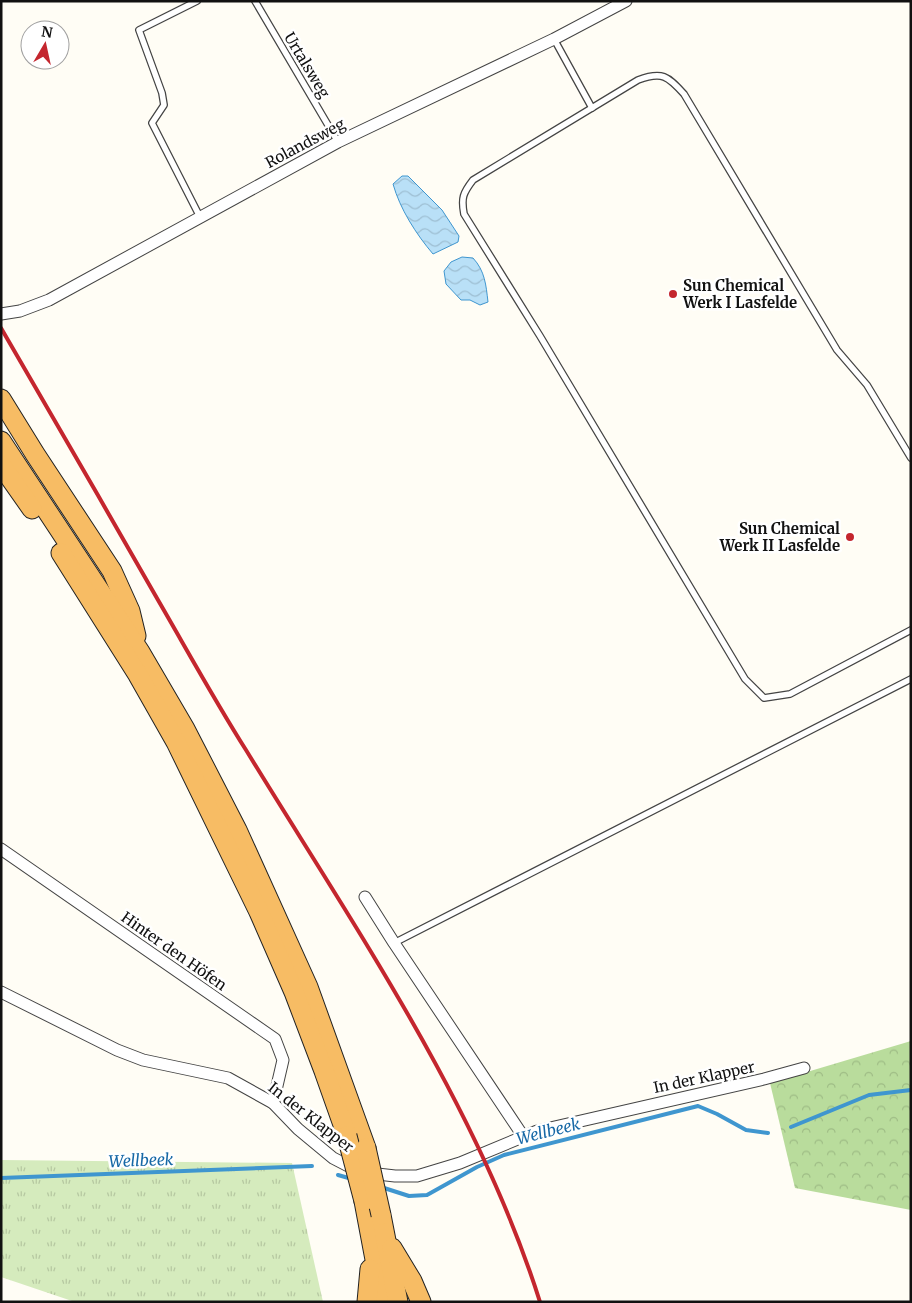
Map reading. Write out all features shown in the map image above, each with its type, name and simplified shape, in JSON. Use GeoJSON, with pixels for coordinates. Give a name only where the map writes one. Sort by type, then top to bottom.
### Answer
{"type":"FeatureCollection","features":[{"type":"Feature","properties":{"kind":"highway"},"geometry":{"type":"LineString","coordinates":[[1,399],[112,571],[130,611],[140,652]]}},
{"type":"Feature","properties":{"kind":"highway"},"geometry":{"type":"LineString","coordinates":[[1,441],[140,652],[185,729],[237,830],[308,987],[366,1148],[381,1215],[379,1243],[367,1302]]}},
{"type":"Feature","properties":{"kind":"highway"},"geometry":{"type":"LineString","coordinates":[[1,465],[51,537],[138,675],[176,742],[263,921],[324,1071],[347,1136],[364,1201],[398,1302]]}},
{"type":"Feature","properties":{"kind":"highway"},"geometry":{"type":"LineString","coordinates":[[379,1243],[383,1302]]}},
{"type":"Feature","properties":{"kind":"highway"},"geometry":{"type":"LineString","coordinates":[[379,1243],[412,1281],[421,1302]]}},
{"type":"Feature","properties":{"kind":"street","name":"Rolandsweg"},"geometry":{"type":"LineString","coordinates":[[1,314],[20,311],[49,300],[338,142],[554,39],[626,1]]}},
{"type":"Feature","properties":{"kind":"street","name":"Hinter den Höfen"},"geometry":{"type":"LineString","coordinates":[[1,849],[275,1039],[283,1060],[274,1104]]}},
{"type":"Feature","properties":{"kind":"street"},"geometry":{"type":"LineString","coordinates":[[365,896],[394,943],[523,1136]]}},
{"type":"Feature","properties":{"kind":"street","name":"In der Klapper"},"geometry":{"type":"LineString","coordinates":[[1,992],[117,1050],[143,1060],[228,1078],[274,1104],[298,1129],[333,1158],[360,1172],[395,1176],[417,1176],[460,1162],[523,1136],[804,1068]]}},
{"type":"Feature","properties":{"kind":"lane"},"geometry":{"type":"LineString","coordinates":[[197,1],[139,30],[162,93],[164,105],[152,123],[200,217]]}},
{"type":"Feature","properties":{"kind":"lane","name":"Urtalsweg"},"geometry":{"type":"LineString","coordinates":[[254,1],[338,142]]}},
{"type":"Feature","properties":{"kind":"lane"},"geometry":{"type":"LineString","coordinates":[[554,39],[592,108]]}},
{"type":"Feature","properties":{"kind":"lane"},"geometry":{"type":"LineString","coordinates":[[911,458],[867,385],[837,350],[684,94],[671,79],[649,76],[638,80],[473,180],[464,192],[462,204],[464,214],[540,336],[745,679],[764,698],[790,694],[911,630]]}},
{"type":"Feature","properties":{"kind":"lane"},"geometry":{"type":"LineString","coordinates":[[394,943],[911,679]]}},
{"type":"Feature","properties":{"kind":"green space"},"geometry":{"type":"Polygon","coordinates":[[[911,1041],[911,1210],[795,1188],[770,1083],[911,1041]]]}},
{"type":"Feature","properties":{"kind":"green space"},"geometry":{"type":"Polygon","coordinates":[[[1,1160],[292,1163],[323,1302],[75,1302],[1,1277],[1,1160]]]}},
{"type":"Feature","properties":{"kind":"water"},"geometry":{"type":"Polygon","coordinates":[[[402,176],[408,176],[442,210],[459,236],[458,242],[433,254],[409,221],[396,193],[393,184],[402,176]]]}},
{"type":"Feature","properties":{"kind":"water"},"geometry":{"type":"Polygon","coordinates":[[[462,257],[473,258],[480,268],[486,284],[488,302],[480,305],[470,300],[461,300],[446,284],[444,271],[451,262],[462,257]]]}},
{"type":"Feature","properties":{"kind":"waterway","name":"Wellbeek"},"geometry":{"type":"LineString","coordinates":[[791,1127],[869,1095],[911,1090]]}},
{"type":"Feature","properties":{"kind":"waterway","name":"Wellbeek"},"geometry":{"type":"LineString","coordinates":[[381,1187],[409,1196],[427,1195],[477,1167],[504,1155],[698,1106],[746,1130],[768,1133]]}},
{"type":"Feature","properties":{"kind":"waterway","name":"Wellbeek"},"geometry":{"type":"LineString","coordinates":[[1,1178],[312,1166]]}},
{"type":"Feature","properties":{"kind":"waterway","name":"Wellbeek"},"geometry":{"type":"LineString","coordinates":[[338,1175],[352,1179]]}},
{"type":"Feature","properties":{"kind":"railway"},"geometry":{"type":"LineString","coordinates":[[1,328],[223,713],[410,1018],[448,1087],[483,1157],[514,1229],[540,1302]]}},
{"type":"Feature","properties":{"kind":"place","name":"Sun Chemical Werk I Lasfelde"},"geometry":{"type":"Point","coordinates":[673,294]}},
{"type":"Feature","properties":{"kind":"place","name":"Sun Chemical Werk II Lasfelde"},"geometry":{"type":"Point","coordinates":[850,537]}}]}
